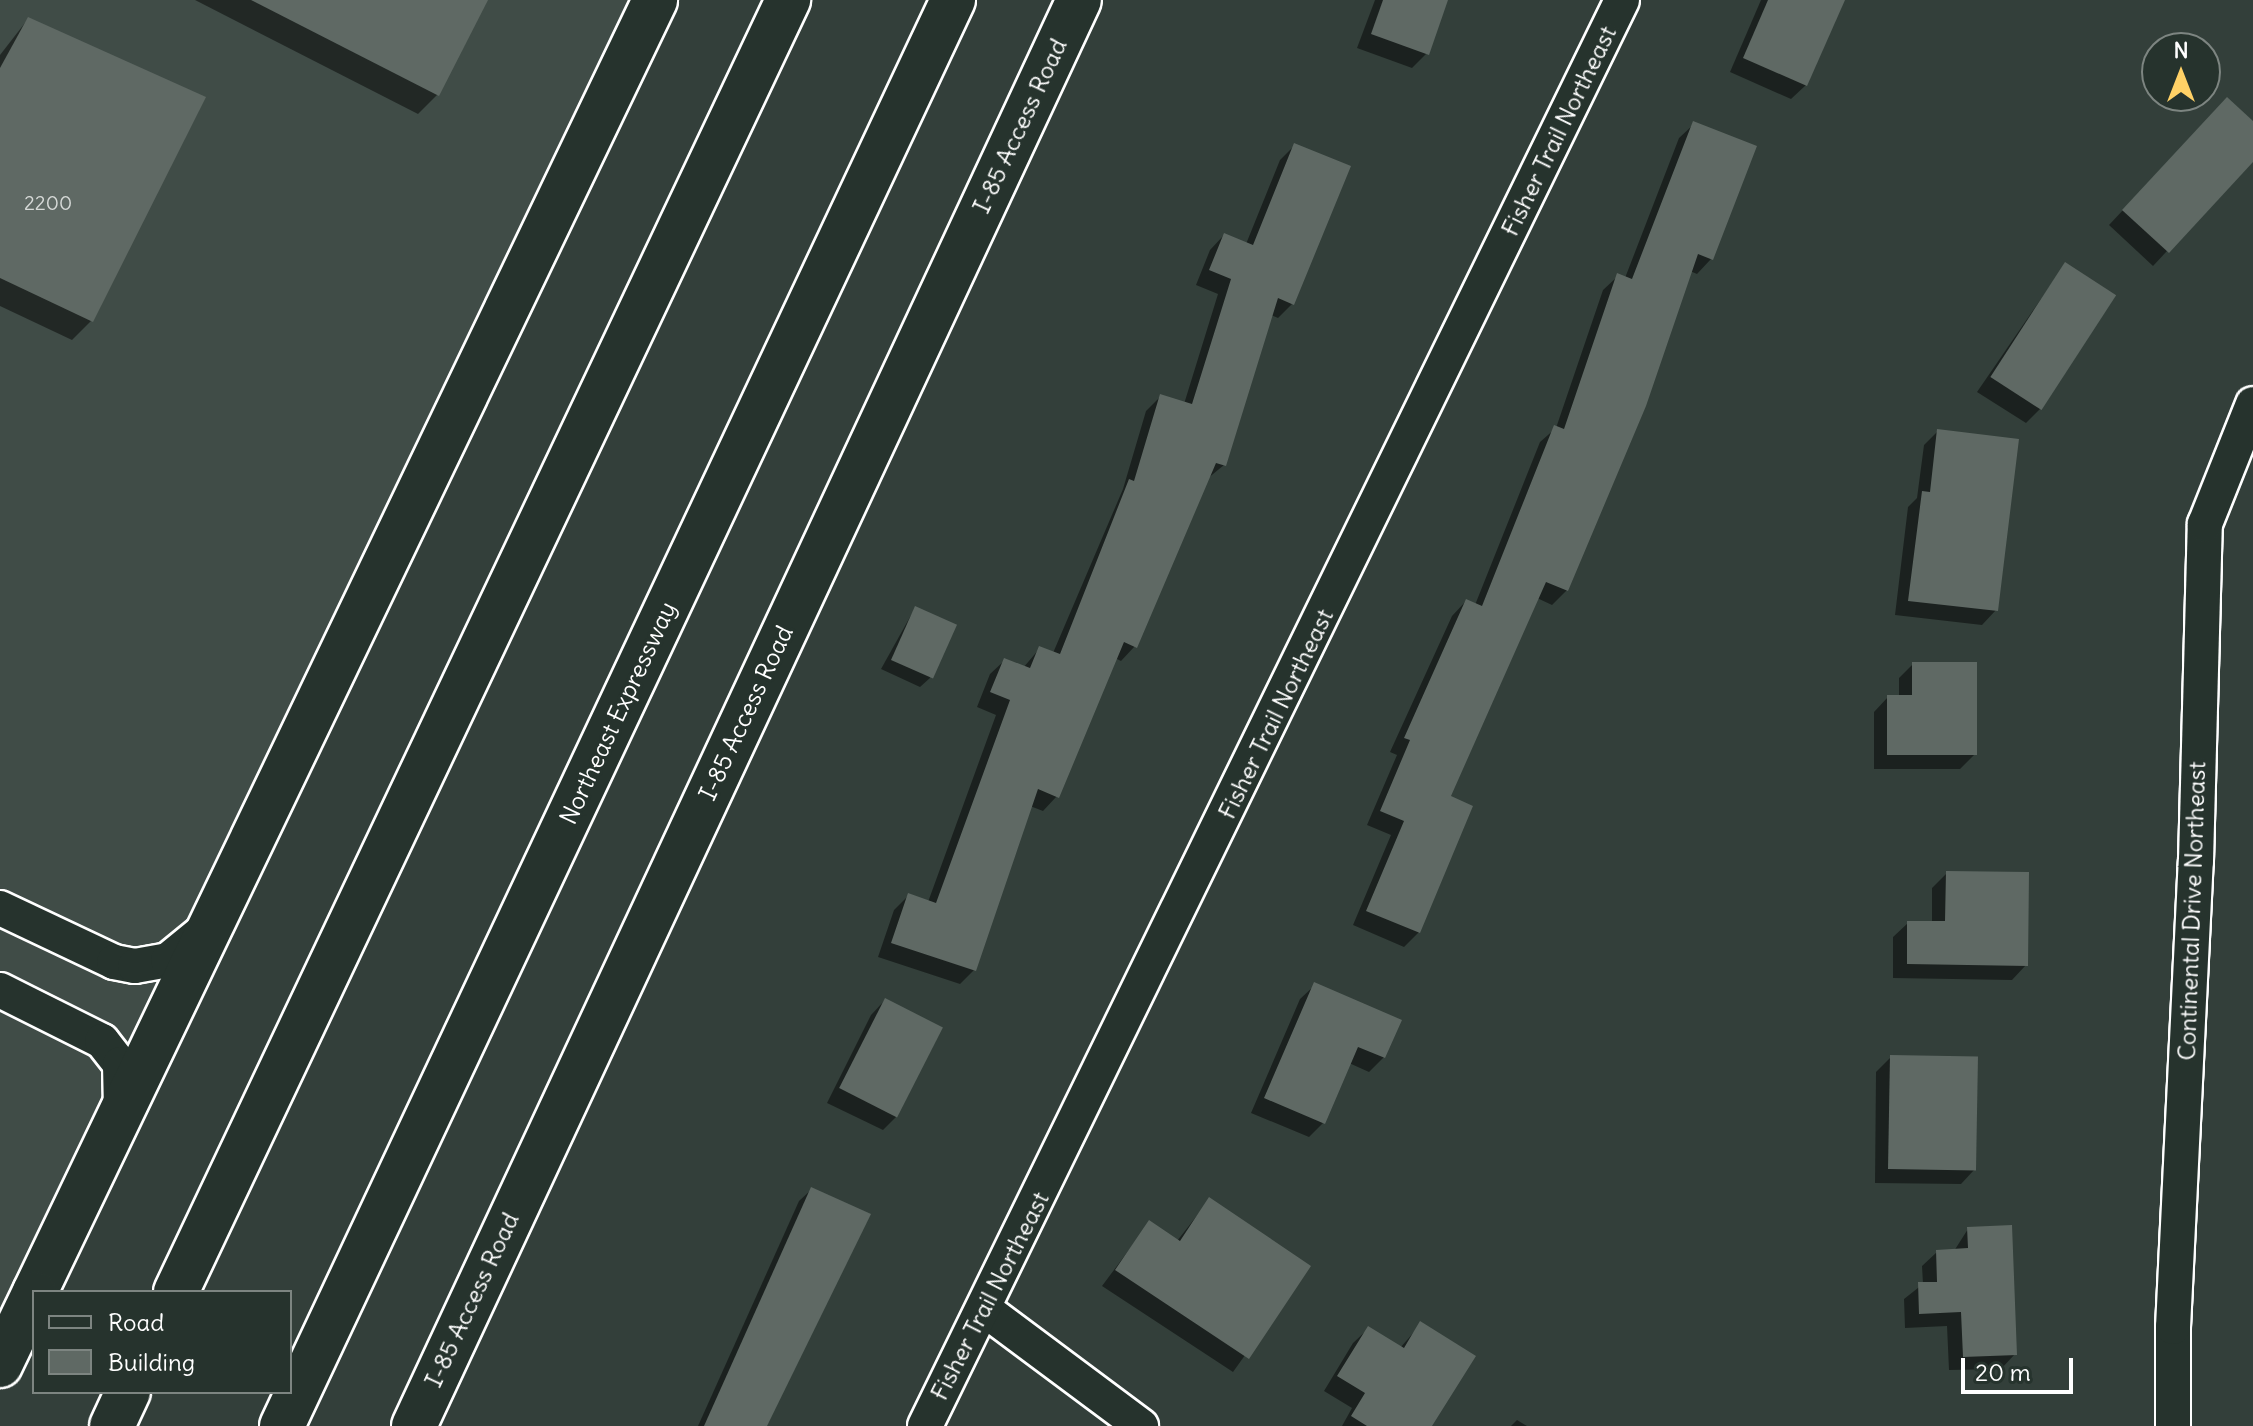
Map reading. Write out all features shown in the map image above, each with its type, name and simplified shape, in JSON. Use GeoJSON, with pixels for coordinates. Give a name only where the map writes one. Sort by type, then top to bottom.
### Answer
{"type":"FeatureCollection","features":[{"type":"Feature","properties":{"kind":"main road"},"geometry":{"type":"LineString","coordinates":[[35,1290],[655,0]]}},
{"type":"Feature","properties":{"kind":"main road"},"geometry":{"type":"LineString","coordinates":[[177,1290],[788,0]]}},
{"type":"Feature","properties":{"kind":"main road","name":"Northeast Expressway"},"geometry":{"type":"LineString","coordinates":[[282,1426],[953,0]]}},
{"type":"Feature","properties":{"kind":"main road","name":"I-85 Access Road"},"geometry":{"type":"LineString","coordinates":[[414,1426],[1079,0]]}},
{"type":"Feature","properties":{"kind":"main road"},"geometry":{"type":"LineString","coordinates":[[0,1365],[32,1297]]}},
{"type":"Feature","properties":{"kind":"main road"},"geometry":{"type":"LineString","coordinates":[[112,1426],[127,1394]]}},
{"type":"Feature","properties":{"kind":"street","name":"Fisher Trail Northeast"},"geometry":{"type":"LineString","coordinates":[[925,1426],[1622,0]]}},
{"type":"Feature","properties":{"kind":"street","name":"Continental Drive Northeast"},"geometry":{"type":"LineString","coordinates":[[2173,1426],[2173,1327],[2196,876],[2205,524],[2253,404]]}},
{"type":"Feature","properties":{"kind":"street"},"geometry":{"type":"LineString","coordinates":[[0,908],[114,962],[135,966],[168,960],[212,923]]}},
{"type":"Feature","properties":{"kind":"street"},"geometry":{"type":"LineString","coordinates":[[0,990],[102,1041],[120,1064],[121,1113]]}},
{"type":"Feature","properties":{"kind":"street"},"geometry":{"type":"LineString","coordinates":[[984,1309],[1141,1426]]}},
{"type":"Feature","properties":{"kind":"shaded area"},"geometry":{"type":"Polygon","coordinates":[[[0,0],[656,0],[0,1337],[0,0]]]}},
{"type":"Feature","properties":{"kind":"building"},"geometry":{"type":"Polygon","coordinates":[[[251,0],[488,0],[439,96],[251,0]]]}},
{"type":"Feature","properties":{"kind":"building"},"geometry":{"type":"Polygon","coordinates":[[[1383,0],[1448,0],[1429,55],[1371,34],[1383,0]]]}},
{"type":"Feature","properties":{"kind":"building"},"geometry":{"type":"Polygon","coordinates":[[[1768,0],[1845,0],[1807,86],[1743,58],[1768,0]]]}},
{"type":"Feature","properties":{"kind":"building"},"geometry":{"type":"Polygon","coordinates":[[[28,17],[206,97],[93,322],[0,278],[0,68],[28,17]]]}},
{"type":"Feature","properties":{"kind":"building"},"geometry":{"type":"Polygon","coordinates":[[[2227,97],[2253,121],[2253,162],[2169,253],[2122,210],[2213,112],[2221,112],[2221,103],[2227,97]]]}},
{"type":"Feature","properties":{"kind":"building"},"geometry":{"type":"Polygon","coordinates":[[[1693,121],[1757,146],[1713,260],[1698,254],[1646,406],[1568,591],[1546,582],[1451,796],[1473,806],[1420,933],[1366,911],[1404,821],[1380,811],[1410,740],[1404,738],[1466,599],[1482,606],[1554,425],[1564,429],[1617,273],[1632,279],[1693,121]]]}},
{"type":"Feature","properties":{"kind":"building"},"geometry":{"type":"Polygon","coordinates":[[[1294,143],[1351,166],[1294,305],[1278,298],[1226,466],[1216,463],[1137,648],[1124,642],[1059,798],[1038,789],[976,971],[891,943],[908,893],[936,903],[1010,700],[990,692],[1004,658],[1030,668],[1039,646],[1060,654],[1129,479],[1134,481],[1160,394],[1192,404],[1231,279],[1209,270],[1224,233],[1253,245],[1294,143]]]}},
{"type":"Feature","properties":{"kind":"building"},"geometry":{"type":"Polygon","coordinates":[[[2065,262],[2116,295],[2042,410],[1990,377],[2065,262]]]}},
{"type":"Feature","properties":{"kind":"building"},"geometry":{"type":"Polygon","coordinates":[[[1937,429],[2019,439],[1998,611],[1908,601],[1922,491],[1930,492],[1937,429]]]}},
{"type":"Feature","properties":{"kind":"building"},"geometry":{"type":"Polygon","coordinates":[[[915,606],[957,625],[933,679],[891,660],[915,606]]]}},
{"type":"Feature","properties":{"kind":"building"},"geometry":{"type":"Polygon","coordinates":[[[1912,662],[1977,662],[1977,755],[1887,755],[1887,695],[1912,695],[1912,662]]]}},
{"type":"Feature","properties":{"kind":"building"},"geometry":{"type":"Polygon","coordinates":[[[1946,871],[2029,872],[2028,966],[1907,964],[1907,921],[1945,921],[1946,871]]]}},
{"type":"Feature","properties":{"kind":"building"},"geometry":{"type":"Polygon","coordinates":[[[1314,982],[1402,1020],[1385,1058],[1358,1047],[1325,1124],[1264,1098],[1314,982]]]}},
{"type":"Feature","properties":{"kind":"building"},"geometry":{"type":"Polygon","coordinates":[[[885,998],[943,1028],[897,1118],[839,1088],[885,998]]]}},
{"type":"Feature","properties":{"kind":"building"},"geometry":{"type":"Polygon","coordinates":[[[1890,1055],[1978,1057],[1976,1171],[1888,1169],[1890,1055]]]}},
{"type":"Feature","properties":{"kind":"building"},"geometry":{"type":"Polygon","coordinates":[[[811,1187],[871,1214],[767,1426],[704,1426],[811,1187]]]}},
{"type":"Feature","properties":{"kind":"building"},"geometry":{"type":"Polygon","coordinates":[[[1209,1197],[1311,1266],[1249,1359],[1115,1270],[1149,1220],[1180,1241],[1209,1197]]]}},
{"type":"Feature","properties":{"kind":"building"},"geometry":{"type":"Polygon","coordinates":[[[2012,1225],[2017,1355],[1963,1357],[1961,1312],[1919,1314],[1918,1282],[1937,1282],[1936,1250],[1968,1248],[1967,1227],[2012,1225]]]}},
{"type":"Feature","properties":{"kind":"building"},"geometry":{"type":"Polygon","coordinates":[[[1420,1321],[1476,1356],[1432,1426],[1367,1426],[1351,1416],[1365,1393],[1337,1376],[1368,1326],[1404,1348],[1420,1321]]]}}]}
